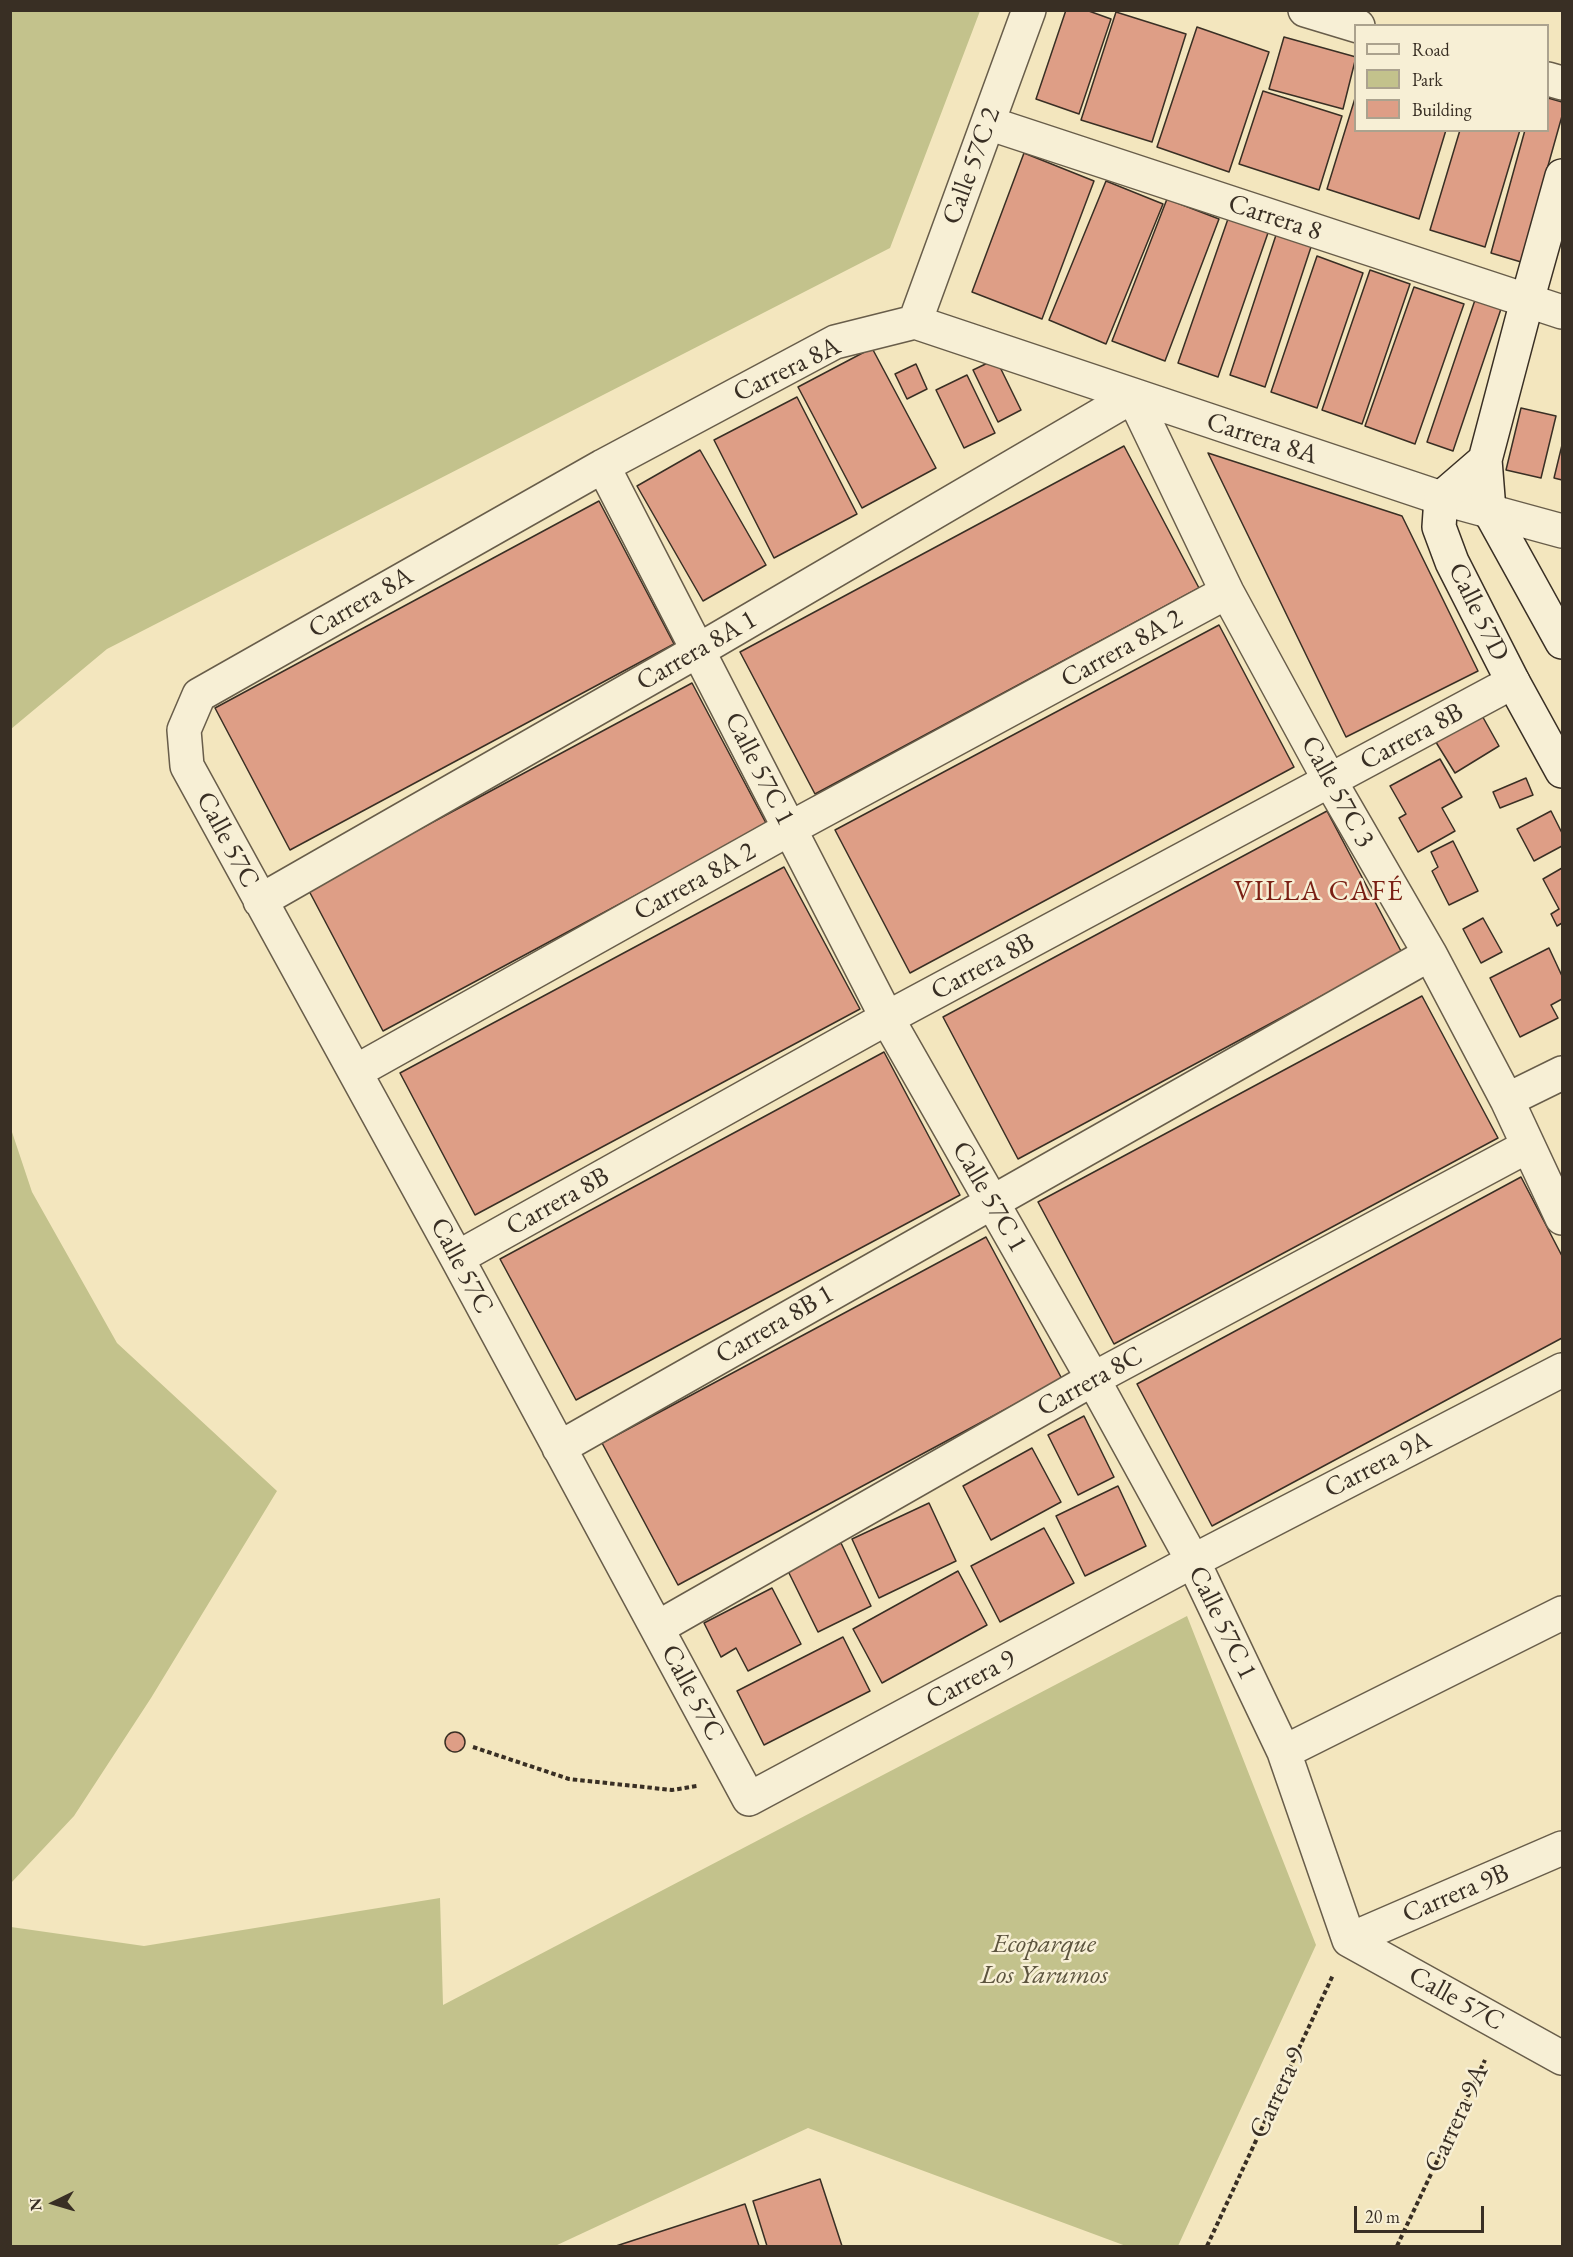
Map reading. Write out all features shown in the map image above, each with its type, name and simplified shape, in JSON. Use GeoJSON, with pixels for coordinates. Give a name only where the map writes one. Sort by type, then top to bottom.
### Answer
{"type":"FeatureCollection","features":[{"type":"Feature","properties":{"kind":"street","name":"Calle 57C 2"},"geometry":{"type":"LineString","coordinates":[[915,322],[1029,10]]}},
{"type":"Feature","properties":{"kind":"street"},"geometry":{"type":"LineString","coordinates":[[1305,10],[1354,25]]}},
{"type":"Feature","properties":{"kind":"street","name":"Carrera 8"},"geometry":{"type":"LineString","coordinates":[[988,123],[1563,312]]}},
{"type":"Feature","properties":{"kind":"street"},"geometry":{"type":"LineString","coordinates":[[1563,176],[1485,460],[1489,510],[1563,642]]}},
{"type":"Feature","properties":{"kind":"street","name":"Carrera 8A"},"geometry":{"type":"LineString","coordinates":[[184,730],[199,695],[603,466],[835,342],[915,322],[1442,498],[1563,531]]}},
{"type":"Feature","properties":{"kind":"street","name":"Calle 57C 3"},"geometry":{"type":"LineString","coordinates":[[1133,396],[1227,592],[1330,781],[1430,954],[1507,1100],[1563,1218]]}},
{"type":"Feature","properties":{"kind":"street","name":"Carrera 8A 1"},"geometry":{"type":"LineString","coordinates":[[260,901],[699,650],[1133,396]]}},
{"type":"Feature","properties":{"kind":"street"},"geometry":{"type":"LineString","coordinates":[[1442,498],[1485,460]]}},
{"type":"Feature","properties":{"kind":"street","name":"Calle 57C 1"},"geometry":{"type":"LineString","coordinates":[[603,466],[887,1018],[1193,1561],[1284,1752],[1348,1940]]}},
{"type":"Feature","properties":{"kind":"street","name":"Calle 57D"},"geometry":{"type":"LineString","coordinates":[[1442,498],[1439,527],[1452,562],[1513,682],[1563,771]]}},
{"type":"Feature","properties":{"kind":"street","name":"Carrera 8A 2"},"geometry":{"type":"LineString","coordinates":[[355,1072],[789,829],[1227,592]]}},
{"type":"Feature","properties":{"kind":"street","name":"Carrera 8B"},"geometry":{"type":"LineString","coordinates":[[457,1258],[887,1018],[1513,682]]}},
{"type":"Feature","properties":{"kind":"street","name":"Calle 57C"},"geometry":{"type":"LineString","coordinates":[[184,730],[187,766],[457,1258],[744,1790]]}},
{"type":"Feature","properties":{"kind":"street"},"geometry":{"type":"LineString","coordinates":[[992,1203],[1430,954]]}},
{"type":"Feature","properties":{"kind":"street"},"geometry":{"type":"LineString","coordinates":[[1507,1100],[1563,1073]]}},
{"type":"Feature","properties":{"kind":"street","name":"Carrera 8C"},"geometry":{"type":"LineString","coordinates":[[657,1628],[1093,1380],[1528,1146]]}},
{"type":"Feature","properties":{"kind":"street","name":"Carrera 8B 1"},"geometry":{"type":"LineString","coordinates":[[559,1448],[992,1203]]}},
{"type":"Feature","properties":{"kind":"street","name":"Carrera 9A"},"geometry":{"type":"LineString","coordinates":[[1193,1561],[1563,1370]]}},
{"type":"Feature","properties":{"kind":"street","name":"Carrera 9"},"geometry":{"type":"LineString","coordinates":[[744,1790],[1193,1561]]}},
{"type":"Feature","properties":{"kind":"street"},"geometry":{"type":"LineString","coordinates":[[1284,1752],[1563,1612]]}},
{"type":"Feature","properties":{"kind":"street","name":"Carrera 9B"},"geometry":{"type":"LineString","coordinates":[[1348,1940],[1563,1848]]}},
{"type":"Feature","properties":{"kind":"street","name":"Calle 57C"},"geometry":{"type":"LineString","coordinates":[[1348,1940],[1563,2058]]}},
{"type":"Feature","properties":{"kind":"path"},"geometry":{"type":"LineString","coordinates":[[473,1747],[569,1779],[672,1790],[744,1790]]}},
{"type":"Feature","properties":{"kind":"path","name":"Carrera 9"},"geometry":{"type":"LineString","coordinates":[[1207,2247],[1348,1940]]}},
{"type":"Feature","properties":{"kind":"path","name":"Carrera 9A"},"geometry":{"type":"LineString","coordinates":[[1397,2247],[1502,2024]]}},
{"type":"Feature","properties":{"kind":"green space"},"geometry":{"type":"Polygon","coordinates":[[[11,10],[980,11],[890,248],[107,649],[11,729],[11,10]]]}},
{"type":"Feature","properties":{"kind":"green space"},"geometry":{"type":"Polygon","coordinates":[[[10,1126],[32,1192],[117,1343],[277,1491],[151,1698],[74,1816],[11,1883],[10,1126]]]}},
{"type":"Feature","properties":{"kind":"green space","name":"Ecoparque Los Yarumos"},"geometry":{"type":"Polygon","coordinates":[[[1187,1616],[1316,1945],[1178,2246],[1126,2246],[808,2128],[555,2246],[11,2246],[11,1927],[144,1946],[440,1898],[443,2005],[1187,1616]]]}},
{"type":"Feature","properties":{"kind":"building"},"geometry":{"type":"Polygon","coordinates":[[[1066,10],[1086,10],[1111,19],[1079,114],[1036,99],[1066,10]]]}},
{"type":"Feature","properties":{"kind":"building"},"geometry":{"type":"Polygon","coordinates":[[[1116,12],[1186,34],[1152,142],[1081,120],[1116,12]]]}},
{"type":"Feature","properties":{"kind":"building"},"geometry":{"type":"Polygon","coordinates":[[[1197,27],[1269,52],[1229,172],[1157,147],[1197,27]]]}},
{"type":"Feature","properties":{"kind":"building"},"geometry":{"type":"Polygon","coordinates":[[[1284,37],[1354,56],[1343,109],[1269,89],[1284,37]]]}},
{"type":"Feature","properties":{"kind":"building"},"geometry":{"type":"Polygon","coordinates":[[[1263,91],[1342,116],[1319,190],[1239,164],[1263,91]]]}},
{"type":"Feature","properties":{"kind":"building"},"geometry":{"type":"Polygon","coordinates":[[[1549,98],[1562,102],[1562,116],[1521,262],[1491,253],[1524,132],[1549,132],[1549,98]]]}},
{"type":"Feature","properties":{"kind":"building"},"geometry":{"type":"Polygon","coordinates":[[[1354,101],[1354,132],[1445,132],[1419,219],[1327,189],[1354,101]]]}},
{"type":"Feature","properties":{"kind":"building"},"geometry":{"type":"Polygon","coordinates":[[[1459,132],[1519,132],[1485,247],[1430,230],[1459,132]]]}},
{"type":"Feature","properties":{"kind":"building"},"geometry":{"type":"Polygon","coordinates":[[[1024,153],[1094,181],[1042,319],[972,292],[1024,153]]]}},
{"type":"Feature","properties":{"kind":"building"},"geometry":{"type":"Polygon","coordinates":[[[1106,181],[1163,204],[1106,344],[1049,320],[1106,181]]]}},
{"type":"Feature","properties":{"kind":"building"},"geometry":{"type":"Polygon","coordinates":[[[1167,199],[1219,219],[1165,361],[1112,341],[1167,199]]]}},
{"type":"Feature","properties":{"kind":"building"},"geometry":{"type":"Polygon","coordinates":[[[1229,216],[1269,230],[1218,377],[1178,363],[1229,216]]]}},
{"type":"Feature","properties":{"kind":"building"},"geometry":{"type":"Polygon","coordinates":[[[1277,232],[1312,244],[1265,387],[1230,375],[1277,232]]]}},
{"type":"Feature","properties":{"kind":"building"},"geometry":{"type":"Polygon","coordinates":[[[1317,256],[1363,273],[1317,408],[1271,392],[1317,256]]]}},
{"type":"Feature","properties":{"kind":"building"},"geometry":{"type":"Polygon","coordinates":[[[1370,270],[1410,284],[1362,424],[1322,410],[1370,270]]]}},
{"type":"Feature","properties":{"kind":"building"},"geometry":{"type":"Polygon","coordinates":[[[1414,287],[1464,304],[1415,444],[1365,426],[1414,287]]]}},
{"type":"Feature","properties":{"kind":"building"},"geometry":{"type":"Polygon","coordinates":[[[1476,297],[1502,306],[1453,451],[1427,442],[1476,297]]]}},
{"type":"Feature","properties":{"kind":"building"},"geometry":{"type":"Polygon","coordinates":[[[872,348],[936,468],[862,508],[798,387],[872,348]]]}},
{"type":"Feature","properties":{"kind":"building"},"geometry":{"type":"Polygon","coordinates":[[[996,359],[1021,410],[998,422],[973,370],[996,359]]]}},
{"type":"Feature","properties":{"kind":"building"},"geometry":{"type":"Polygon","coordinates":[[[916,364],[927,389],[907,399],[895,374],[916,364]]]}},
{"type":"Feature","properties":{"kind":"building"},"geometry":{"type":"Polygon","coordinates":[[[967,375],[995,433],[964,448],[936,390],[967,375]]]}},
{"type":"Feature","properties":{"kind":"building"},"geometry":{"type":"Polygon","coordinates":[[[797,397],[857,514],[774,558],[714,440],[797,397]]]}},
{"type":"Feature","properties":{"kind":"building"},"geometry":{"type":"Polygon","coordinates":[[[1521,408],[1556,416],[1541,478],[1506,470],[1521,408]]]}},
{"type":"Feature","properties":{"kind":"building"},"geometry":{"type":"Polygon","coordinates":[[[1562,445],[1562,480],[1554,478],[1562,445]]]}},
{"type":"Feature","properties":{"kind":"building"},"geometry":{"type":"Polygon","coordinates":[[[1124,446],[1199,588],[815,794],[740,652],[1124,446]]]}},
{"type":"Feature","properties":{"kind":"building"},"geometry":{"type":"Polygon","coordinates":[[[700,450],[766,565],[703,601],[637,486],[700,450]]]}},
{"type":"Feature","properties":{"kind":"building"},"geometry":{"type":"Polygon","coordinates":[[[1208,453],[1402,516],[1478,671],[1346,737],[1208,453]]]}},
{"type":"Feature","properties":{"kind":"building"},"geometry":{"type":"Polygon","coordinates":[[[599,501],[674,644],[290,850],[215,708],[599,501]]]}},
{"type":"Feature","properties":{"kind":"building"},"geometry":{"type":"Polygon","coordinates":[[[1219,625],[1294,767],[910,973],[835,830],[1219,625]]]}},
{"type":"Feature","properties":{"kind":"building"},"geometry":{"type":"Polygon","coordinates":[[[692,683],[767,825],[383,1031],[308,889],[692,683]]]}},
{"type":"Feature","properties":{"kind":"building"},"geometry":{"type":"Polygon","coordinates":[[[1480,712],[1499,746],[1455,773],[1434,739],[1480,712]]]}},
{"type":"Feature","properties":{"kind":"building"},"geometry":{"type":"Polygon","coordinates":[[[1440,759],[1462,797],[1442,808],[1455,831],[1418,852],[1399,818],[1406,814],[1390,786],[1440,759]]]}},
{"type":"Feature","properties":{"kind":"building"},"geometry":{"type":"Polygon","coordinates":[[[1526,778],[1533,795],[1500,808],[1493,792],[1526,778]]]}},
{"type":"Feature","properties":{"kind":"building"},"geometry":{"type":"Polygon","coordinates":[[[1327,811],[1402,953],[1018,1159],[943,1017],[1327,811]]]}},
{"type":"Feature","properties":{"kind":"building"},"geometry":{"type":"Polygon","coordinates":[[[1551,811],[1562,833],[1562,846],[1534,861],[1517,829],[1551,811]]]}},
{"type":"Feature","properties":{"kind":"building"},"geometry":{"type":"Polygon","coordinates":[[[1453,841],[1478,891],[1449,905],[1432,871],[1438,867],[1431,852],[1453,841]]]}},
{"type":"Feature","properties":{"kind":"building"},"geometry":{"type":"Polygon","coordinates":[[[784,867],[860,1009],[475,1215],[400,1073],[784,867]]]}},
{"type":"Feature","properties":{"kind":"building"},"geometry":{"type":"Polygon","coordinates":[[[1562,868],[1562,923],[1557,926],[1551,914],[1559,909],[1543,879],[1562,868]]]}},
{"type":"Feature","properties":{"kind":"building"},"geometry":{"type":"Polygon","coordinates":[[[1483,918],[1502,952],[1481,963],[1463,929],[1483,918]]]}},
{"type":"Feature","properties":{"kind":"building"},"geometry":{"type":"Polygon","coordinates":[[[1549,948],[1562,976],[1562,999],[1551,1005],[1558,1018],[1520,1037],[1490,978],[1549,948]]]}},
{"type":"Feature","properties":{"kind":"building"},"geometry":{"type":"Polygon","coordinates":[[[1422,996],[1498,1138],[1114,1344],[1038,1202],[1422,996]]]}},
{"type":"Feature","properties":{"kind":"building"},"geometry":{"type":"Polygon","coordinates":[[[884,1052],[960,1195],[576,1400],[500,1259],[884,1052]]]}},
{"type":"Feature","properties":{"kind":"building"},"geometry":{"type":"Polygon","coordinates":[[[1521,1177],[1562,1256],[1562,1338],[1212,1526],[1137,1384],[1521,1177]]]}},
{"type":"Feature","properties":{"kind":"building"},"geometry":{"type":"Polygon","coordinates":[[[986,1237],[1062,1379],[678,1585],[602,1443],[986,1237]]]}},
{"type":"Feature","properties":{"kind":"building"},"geometry":{"type":"Polygon","coordinates":[[[1084,1416],[1114,1477],[1078,1495],[1048,1435],[1084,1416]]]}},
{"type":"Feature","properties":{"kind":"building"},"geometry":{"type":"Polygon","coordinates":[[[1032,1448],[1061,1502],[991,1540],[963,1486],[1032,1448]]]}},
{"type":"Feature","properties":{"kind":"building"},"geometry":{"type":"Polygon","coordinates":[[[1118,1486],[1146,1546],[1085,1576],[1056,1516],[1118,1486]]]}},
{"type":"Feature","properties":{"kind":"building"},"geometry":{"type":"Polygon","coordinates":[[[929,1503],[956,1561],[879,1598],[852,1539],[929,1503]]]}},
{"type":"Feature","properties":{"kind":"building"},"geometry":{"type":"Polygon","coordinates":[[[1044,1528],[1074,1583],[1000,1622],[971,1566],[1044,1528]]]}},
{"type":"Feature","properties":{"kind":"building"},"geometry":{"type":"Polygon","coordinates":[[[841,1543],[871,1606],[818,1632],[787,1569],[841,1543]]]}},
{"type":"Feature","properties":{"kind":"building"},"geometry":{"type":"Polygon","coordinates":[[[958,1571],[987,1625],[882,1683],[853,1629],[958,1571]]]}},
{"type":"Feature","properties":{"kind":"building"},"geometry":{"type":"Polygon","coordinates":[[[772,1588],[801,1644],[748,1671],[736,1648],[721,1657],[704,1623],[772,1588]]]}},
{"type":"Feature","properties":{"kind":"building"},"geometry":{"type":"Polygon","coordinates":[[[843,1637],[870,1691],[764,1745],[737,1691],[843,1637]]]}},
{"type":"Feature","properties":{"kind":"building"},"geometry":{"type":"Polygon","coordinates":[[[455,1732],[462,1735],[465,1742],[462,1749],[455,1752],[448,1749],[445,1742],[448,1735],[455,1732]]]}},
{"type":"Feature","properties":{"kind":"building"},"geometry":{"type":"Polygon","coordinates":[[[820,2179],[842,2246],[767,2246],[753,2201],[820,2179]]]}},
{"type":"Feature","properties":{"kind":"building"},"geometry":{"type":"Polygon","coordinates":[[[745,2204],[759,2246],[616,2246],[745,2204]]]}},
{"type":"Feature","properties":{"kind":"district","name":"VILLA CAFÉ"},"geometry":{"type":"Point","coordinates":[1319,892]}}]}
